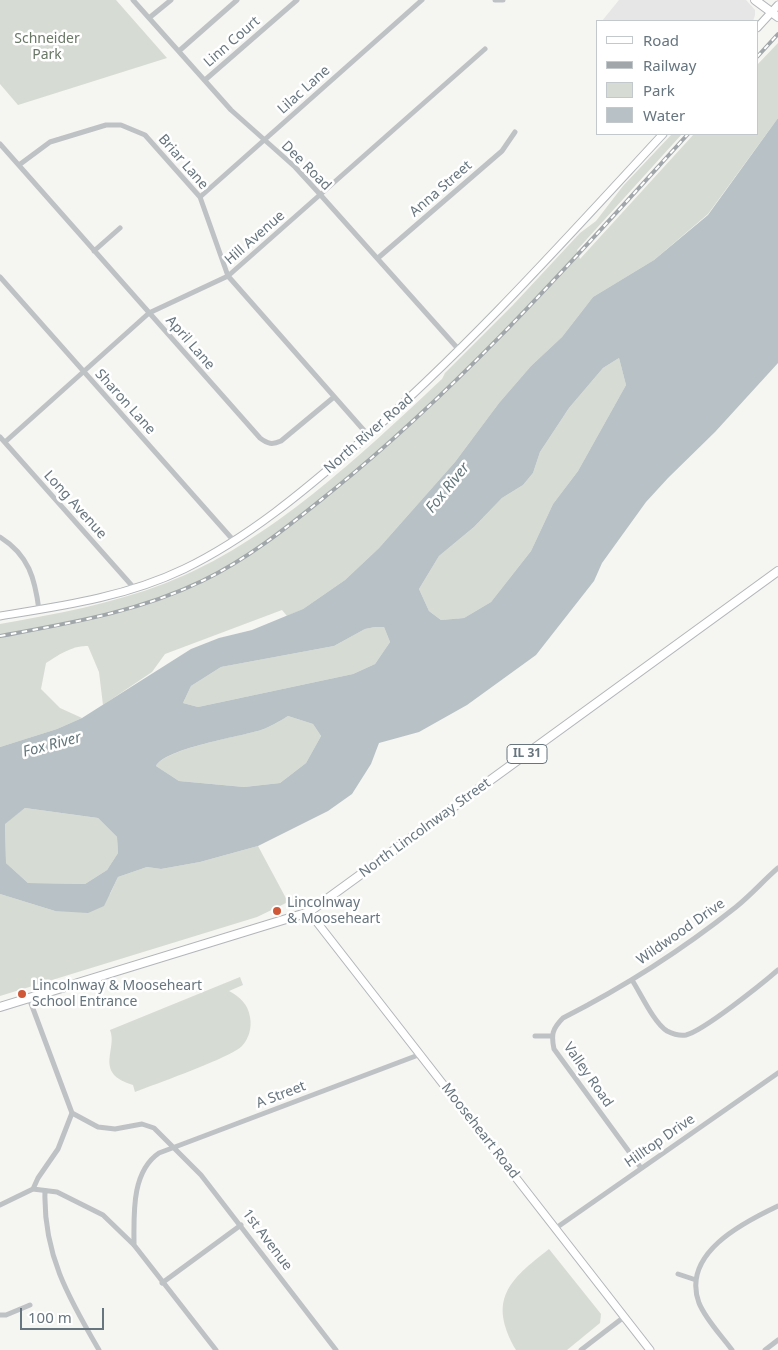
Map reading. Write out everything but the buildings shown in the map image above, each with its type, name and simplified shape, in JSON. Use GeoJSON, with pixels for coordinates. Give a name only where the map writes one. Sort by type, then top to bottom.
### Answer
{"type":"FeatureCollection","features":[{"type":"Feature","properties":{"kind":"main road"},"geometry":{"type":"LineString","coordinates":[[755,0],[775,15]]}},
{"type":"Feature","properties":{"kind":"main road"},"geometry":{"type":"LineString","coordinates":[[758,27],[775,15],[778,5]]}},
{"type":"Feature","properties":{"kind":"main road","name":"North River Road"},"geometry":{"type":"LineString","coordinates":[[0,616],[39,610],[134,588],[183,570],[234,541],[298,494],[368,435],[460,351],[661,135]]}},
{"type":"Feature","properties":{"kind":"main road","name":"North Lincolnway Street"},"geometry":{"type":"LineString","coordinates":[[0,1007],[309,912],[778,571]]}},
{"type":"Feature","properties":{"kind":"main road","name":"Mooseheart Road"},"geometry":{"type":"LineString","coordinates":[[309,912],[650,1350]]}},
{"type":"Feature","properties":{"kind":"street","name":"Dee Road"},"geometry":{"type":"LineString","coordinates":[[133,0],[231,110],[295,167],[460,351]]}},
{"type":"Feature","properties":{"kind":"street"},"geometry":{"type":"LineString","coordinates":[[149,18],[170,0]]}},
{"type":"Feature","properties":{"kind":"street","name":"Linn Court"},"geometry":{"type":"LineString","coordinates":[[179,51],[237,0]]}},
{"type":"Feature","properties":{"kind":"street","name":"Linn Court"},"geometry":{"type":"LineString","coordinates":[[205,80],[297,0]]}},
{"type":"Feature","properties":{"kind":"street","name":"Lilac Lane"},"geometry":{"type":"LineString","coordinates":[[200,197],[422,0]]}},
{"type":"Feature","properties":{"kind":"street"},"geometry":{"type":"LineString","coordinates":[[495,0],[504,0]]}},
{"type":"Feature","properties":{"kind":"street","name":"Hill Avenue"},"geometry":{"type":"LineString","coordinates":[[5,442],[149,313],[228,276],[485,49]]}},
{"type":"Feature","properties":{"kind":"street","name":"Briar Lane"},"geometry":{"type":"LineString","coordinates":[[19,165],[42,147],[64,136],[106,125],[121,125],[136,130],[154,143],[200,197],[228,276],[368,435]]}},
{"type":"Feature","properties":{"kind":"street","name":"Anna Street"},"geometry":{"type":"LineString","coordinates":[[378,258],[502,151],[515,132]]}},
{"type":"Feature","properties":{"kind":"street","name":"April Lane"},"geometry":{"type":"LineString","coordinates":[[0,144],[260,438],[267,443],[274,444],[281,441],[334,397]]}},
{"type":"Feature","properties":{"kind":"street"},"geometry":{"type":"LineString","coordinates":[[94,251],[120,228]]}},
{"type":"Feature","properties":{"kind":"street","name":"Sharon Lane"},"geometry":{"type":"LineString","coordinates":[[0,277],[234,541]]}},
{"type":"Feature","properties":{"kind":"street","name":"Long Avenue"},"geometry":{"type":"LineString","coordinates":[[0,437],[134,588]]}},
{"type":"Feature","properties":{"kind":"street"},"geometry":{"type":"LineString","coordinates":[[0,537],[16,550],[32,571],[39,610]]}},
{"type":"Feature","properties":{"kind":"street","name":"Wildwood Drive"},"geometry":{"type":"LineString","coordinates":[[590,1004],[632,980],[736,906],[778,868]]}},
{"type":"Feature","properties":{"kind":"street"},"geometry":{"type":"LineString","coordinates":[[632,980],[659,1024],[666,1030],[684,1036],[692,1033],[717,1016],[778,970]]}},
{"type":"Feature","properties":{"kind":"street"},"geometry":{"type":"LineString","coordinates":[[29,998],[72,1113],[58,1149],[38,1178],[33,1189]]}},
{"type":"Feature","properties":{"kind":"street","name":"Valley Road"},"geometry":{"type":"LineString","coordinates":[[590,1004],[563,1018],[554,1027],[551,1036],[554,1049],[641,1168]]}},
{"type":"Feature","properties":{"kind":"street"},"geometry":{"type":"LineString","coordinates":[[535,1036],[551,1036]]}},
{"type":"Feature","properties":{"kind":"street","name":"A Street"},"geometry":{"type":"LineString","coordinates":[[134,1245],[134,1209],[138,1184],[150,1159],[159,1153],[421,1054]]}},
{"type":"Feature","properties":{"kind":"street","name":"Hilltop Drive"},"geometry":{"type":"LineString","coordinates":[[556,1228],[778,1073]]}},
{"type":"Feature","properties":{"kind":"street","name":"1st Avenue"},"geometry":{"type":"LineString","coordinates":[[72,1113],[98,1127],[115,1129],[142,1124],[154,1128],[202,1175],[336,1350]]}},
{"type":"Feature","properties":{"kind":"street"},"geometry":{"type":"LineString","coordinates":[[0,1205],[33,1189],[57,1192],[68,1196],[102,1215],[134,1245],[216,1350]]}},
{"type":"Feature","properties":{"kind":"street"},"geometry":{"type":"LineString","coordinates":[[45,1191],[44,1217],[57,1270],[67,1294],[99,1350]]}},
{"type":"Feature","properties":{"kind":"street"},"geometry":{"type":"LineString","coordinates":[[732,1350],[699,1303],[697,1273],[702,1260],[711,1248],[759,1215],[778,1206]]}},
{"type":"Feature","properties":{"kind":"street"},"geometry":{"type":"LineString","coordinates":[[162,1283],[241,1225]]}},
{"type":"Feature","properties":{"kind":"street"},"geometry":{"type":"LineString","coordinates":[[678,1274],[696,1280]]}},
{"type":"Feature","properties":{"kind":"street"},"geometry":{"type":"LineString","coordinates":[[0,1315],[6,1315],[30,1305]]}},
{"type":"Feature","properties":{"kind":"street"},"geometry":{"type":"LineString","coordinates":[[581,1350],[624,1316]]}},
{"type":"Feature","properties":{"kind":"street"},"geometry":{"type":"LineString","coordinates":[[765,1350],[778,1340]]}},
{"type":"Feature","properties":{"kind":"shaded area"},"geometry":{"type":"Polygon","coordinates":[[[619,0],[746,0],[755,10],[753,20],[603,20],[619,0]]]}},
{"type":"Feature","properties":{"kind":"green space","name":"Schneider Park"},"geometry":{"type":"Polygon","coordinates":[[[0,0],[116,0],[167,58],[18,105],[0,84],[0,0]]]}},
{"type":"Feature","properties":{"kind":"green space"},"geometry":{"type":"Polygon","coordinates":[[[778,43],[778,118],[708,214],[654,260],[593,297],[562,337],[531,366],[499,403],[455,462],[379,548],[345,580],[303,609],[287,616],[282,610],[165,654],[152,672],[103,705],[99,672],[88,646],[66,651],[46,663],[41,689],[60,708],[82,718],[57,729],[0,747],[0,624],[105,603],[166,583],[204,566],[241,545],[277,521],[347,466],[442,379],[445,373],[513,305],[580,233],[596,221],[623,186],[671,135],[681,135],[577,250],[580,259],[693,135],[758,135],[758,64],[778,43]]]}},
{"type":"Feature","properties":{"kind":"green space"},"geometry":{"type":"Polygon","coordinates":[[[619,358],[626,385],[578,471],[553,504],[531,551],[491,602],[464,618],[441,620],[429,611],[419,589],[439,556],[474,527],[502,498],[523,485],[533,473],[540,452],[569,408],[603,368],[619,358]]]}},
{"type":"Feature","properties":{"kind":"green space"},"geometry":{"type":"Polygon","coordinates":[[[384,627],[390,642],[375,664],[353,674],[198,707],[183,703],[191,686],[221,667],[334,646],[365,629],[384,627]]]}},
{"type":"Feature","properties":{"kind":"green space"},"geometry":{"type":"Polygon","coordinates":[[[288,716],[313,724],[321,736],[306,763],[280,783],[244,787],[179,781],[156,766],[174,754],[204,744],[261,730],[288,716]]]}},
{"type":"Feature","properties":{"kind":"green space"},"geometry":{"type":"Polygon","coordinates":[[[25,808],[98,818],[117,837],[118,853],[107,870],[85,884],[28,883],[6,863],[5,823],[25,808]]]}},
{"type":"Feature","properties":{"kind":"green space"},"geometry":{"type":"Polygon","coordinates":[[[258,846],[288,902],[257,917],[0,996],[0,894],[55,911],[110,894],[118,877],[147,867],[161,869],[200,862],[258,846]]]}},
{"type":"Feature","properties":{"kind":"green space"},"geometry":{"type":"Polygon","coordinates":[[[240,977],[243,985],[229,991],[243,1001],[249,1012],[250,1029],[242,1046],[208,1064],[135,1092],[133,1085],[121,1080],[114,1074],[110,1068],[112,1038],[110,1030],[240,977]]]}},
{"type":"Feature","properties":{"kind":"green space"},"geometry":{"type":"Polygon","coordinates":[[[549,1249],[601,1314],[600,1323],[567,1350],[516,1350],[507,1333],[503,1317],[503,1304],[513,1281],[549,1249]]]}},
{"type":"Feature","properties":{"kind":"water","name":"Fox River"},"geometry":{"type":"Polygon","coordinates":[[[778,118],[778,363],[715,432],[646,502],[602,563],[594,581],[536,655],[467,705],[419,732],[379,743],[371,764],[352,794],[328,811],[258,846],[200,862],[161,869],[147,867],[118,877],[104,906],[88,913],[55,911],[0,894],[0,747],[57,729],[82,718],[191,649],[219,638],[252,630],[303,609],[345,580],[379,548],[455,462],[499,403],[531,366],[562,337],[593,297],[654,260],[708,215],[778,118]],[[619,358],[603,368],[569,408],[540,452],[533,473],[523,485],[502,498],[474,527],[439,556],[419,589],[429,611],[441,620],[464,618],[491,602],[531,551],[553,504],[578,471],[626,385],[619,358]],[[384,627],[365,629],[334,646],[221,667],[191,686],[183,703],[198,707],[353,674],[375,664],[390,642],[384,627]],[[288,716],[271,726],[188,749],[162,760],[156,766],[179,781],[244,787],[280,783],[306,763],[321,736],[313,724],[288,716]],[[25,808],[5,824],[6,863],[28,883],[85,884],[107,870],[118,853],[117,837],[98,818],[25,808]]]}},
{"type":"Feature","properties":{"kind":"railway"},"geometry":{"type":"LineString","coordinates":[[758,56],[778,34]]}},
{"type":"Feature","properties":{"kind":"railway"},"geometry":{"type":"LineString","coordinates":[[0,636],[103,615],[153,601],[178,592],[220,572],[270,540],[332,491],[427,408],[560,274],[687,135]]}},
{"type":"Feature","properties":{"kind":"place","name":"Lincolnway & Mooseheart"},"geometry":{"type":"Point","coordinates":[277,911]}},
{"type":"Feature","properties":{"kind":"place","name":"Lincolnway & Mooseheart School Entrance"},"geometry":{"type":"Point","coordinates":[22,994]}}]}
